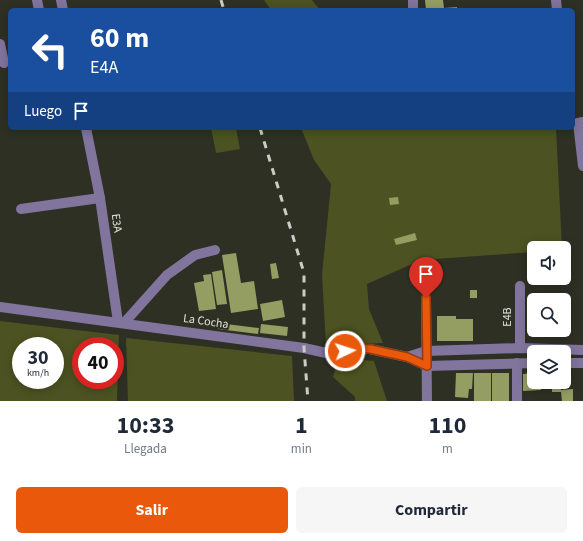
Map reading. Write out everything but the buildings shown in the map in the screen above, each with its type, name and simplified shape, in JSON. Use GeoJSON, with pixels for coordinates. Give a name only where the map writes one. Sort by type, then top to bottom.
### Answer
{"type":"FeatureCollection","features":[{"type":"Feature","properties":{"kind":"street"},"geometry":{"type":"LineString","coordinates":[[0,44],[5,63]]}},
{"type":"Feature","properties":{"kind":"street"},"geometry":{"type":"LineString","coordinates":[[583,122],[578,123],[583,166]]}},
{"type":"Feature","properties":{"kind":"street","name":"E3A"},"geometry":{"type":"LineString","coordinates":[[86,130],[100,198],[121,322]]}},
{"type":"Feature","properties":{"kind":"street"},"geometry":{"type":"LineString","coordinates":[[21,209],[100,198]]}},
{"type":"Feature","properties":{"kind":"street"},"geometry":{"type":"LineString","coordinates":[[121,322],[167,275],[195,255],[215,250]]}},
{"type":"Feature","properties":{"kind":"street","name":"E4B"},"geometry":{"type":"LineString","coordinates":[[520,286],[520,348]]}},
{"type":"Feature","properties":{"kind":"street"},"geometry":{"type":"LineString","coordinates":[[426,298],[426,401]]}},
{"type":"Feature","properties":{"kind":"street","name":"La Cocha"},"geometry":{"type":"LineString","coordinates":[[0,307],[121,322],[304,348],[326,353],[335,353],[354,348],[370,349],[407,357],[427,366],[527,363]]}},
{"type":"Feature","properties":{"kind":"street","name":"La Cocha"},"geometry":{"type":"LineString","coordinates":[[407,357],[426,351],[520,348],[583,350]]}},
{"type":"Feature","properties":{"kind":"street"},"geometry":{"type":"LineString","coordinates":[[517,363],[517,401]]}},
{"type":"Feature","properties":{"kind":"street"},"geometry":{"type":"LineString","coordinates":[[571,363],[583,363]]}},
{"type":"Feature","properties":{"kind":"green space"},"geometry":{"type":"Polygon","coordinates":[[[264,0],[312,0],[318,8],[270,8],[264,0]]]}},
{"type":"Feature","properties":{"kind":"green space"},"geometry":{"type":"Polygon","coordinates":[[[211,130],[236,130],[240,149],[216,153],[211,130]]]}},
{"type":"Feature","properties":{"kind":"green space"},"geometry":{"type":"Polygon","coordinates":[[[302,130],[556,130],[562,241],[527,241],[527,252],[421,260],[367,284],[369,309],[383,343],[326,346],[322,275],[331,184],[314,160],[302,130]]]}},
{"type":"Feature","properties":{"kind":"green space"},"geometry":{"type":"Polygon","coordinates":[[[0,321],[119,335],[119,337],[72,337],[72,389],[117,389],[117,401],[0,401],[0,321]]]}},
{"type":"Feature","properties":{"kind":"green space"},"geometry":{"type":"Polygon","coordinates":[[[126,338],[292,356],[294,401],[128,401],[126,338]]]}},
{"type":"Feature","properties":{"kind":"green space"},"geometry":{"type":"Polygon","coordinates":[[[338,358],[374,361],[387,401],[355,401],[355,397],[333,377],[338,358]]]}},
{"type":"Feature","properties":{"kind":"railway"},"geometry":{"type":"LineString","coordinates":[[221,0],[223,8]]}},
{"type":"Feature","properties":{"kind":"railway"},"geometry":{"type":"LineString","coordinates":[[261,130],[304,273],[304,348],[308,401]]}},
{"type":"Feature","properties":{"kind":"route"},"geometry":{"type":"LineString","coordinates":[[345,351],[354,348],[370,349],[407,357],[427,366],[426,298]]}}]}
